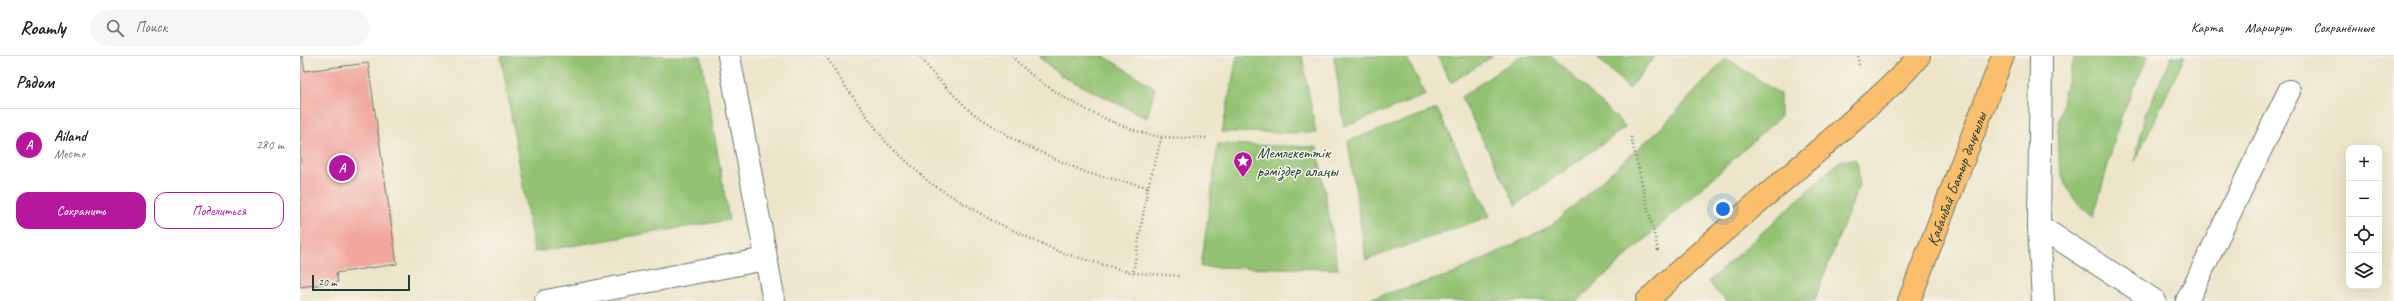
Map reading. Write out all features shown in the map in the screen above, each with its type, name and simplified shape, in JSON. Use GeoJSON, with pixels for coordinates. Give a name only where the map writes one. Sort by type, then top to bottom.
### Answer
{"type":"FeatureCollection","features":[{"type":"Feature","properties":{"kind":"main road"},"geometry":{"type":"LineString","coordinates":[[1647,301],[1672,276],[1824,146],[1904,74],[1919,56]]}},
{"type":"Feature","properties":{"kind":"main road","name":"Қабанбай Батыр даңғылы"},"geometry":{"type":"LineString","coordinates":[[1909,301],[2003,56]]}},
{"type":"Feature","properties":{"kind":"street"},"geometry":{"type":"LineString","coordinates":[[729,56],[765,259],[774,301]]}},
{"type":"Feature","properties":{"kind":"street"},"geometry":{"type":"LineString","coordinates":[[2041,56],[2039,226],[2043,301]]}},
{"type":"Feature","properties":{"kind":"street"},"geometry":{"type":"LineString","coordinates":[[2187,301],[2289,91]]}},
{"type":"Feature","properties":{"kind":"street"},"geometry":{"type":"LineString","coordinates":[[2039,226],[2146,298]]}},
{"type":"Feature","properties":{"kind":"street"},"geometry":{"type":"LineString","coordinates":[[546,301],[765,259]]}},
{"type":"Feature","properties":{"kind":"path"},"geometry":{"type":"LineString","coordinates":[[826,56],[842,82],[886,142],[930,183],[993,221],[1062,253],[1133,273],[1181,276]]}},
{"type":"Feature","properties":{"kind":"path"},"geometry":{"type":"LineString","coordinates":[[920,56],[933,74],[970,112],[1020,143],[1088,173],[1148,188]]}},
{"type":"Feature","properties":{"kind":"path"},"geometry":{"type":"LineString","coordinates":[[1012,56],[1024,70],[1095,115],[1151,135],[1208,138]]}},
{"type":"Feature","properties":{"kind":"path"},"geometry":{"type":"LineString","coordinates":[[1858,56],[1859,68]]}},
{"type":"Feature","properties":{"kind":"path"},"geometry":{"type":"LineString","coordinates":[[1133,273],[1148,188],[1162,136]]}},
{"type":"Feature","properties":{"kind":"path"},"geometry":{"type":"LineString","coordinates":[[1631,137],[1658,251]]}},
{"type":"Feature","properties":{"kind":"green space"},"geometry":{"type":"Polygon","coordinates":[[[501,56],[701,56],[729,220],[534,252],[501,56]]]}},
{"type":"Feature","properties":{"kind":"green space"},"geometry":{"type":"Polygon","coordinates":[[[1038,56],[1104,56],[1155,88],[1147,118],[1060,75],[1038,56]]]}},
{"type":"Feature","properties":{"kind":"green space"},"geometry":{"type":"Polygon","coordinates":[[[1237,56],[1302,56],[1316,133],[1222,132],[1237,56]]]}},
{"type":"Feature","properties":{"kind":"green space"},"geometry":{"type":"Polygon","coordinates":[[[1334,56],[1406,56],[1426,95],[1344,127],[1334,56]]]}},
{"type":"Feature","properties":{"kind":"green space"},"geometry":{"type":"Polygon","coordinates":[[[1437,56],[1493,56],[1451,83],[1437,56]]]}},
{"type":"Feature","properties":{"kind":"green space"},"geometry":{"type":"Polygon","coordinates":[[[1520,56],[1552,56],[1626,127],[1516,205],[1461,97],[1520,56]]]}},
{"type":"Feature","properties":{"kind":"green space"},"geometry":{"type":"Polygon","coordinates":[[[1596,56],[1655,56],[1629,89],[1596,56]]]}},
{"type":"Feature","properties":{"kind":"green space"},"geometry":{"type":"Polygon","coordinates":[[[2075,56],[2148,56],[2121,117],[2094,216],[2075,200],[2066,184],[2060,167],[2058,130],[2065,91],[2075,56]]]}},
{"type":"Feature","properties":{"kind":"green space"},"geometry":{"type":"Polygon","coordinates":[[[2172,56],[2185,56],[2135,161],[2145,115],[2172,56]]]}},
{"type":"Feature","properties":{"kind":"green space"},"geometry":{"type":"Polygon","coordinates":[[[1726,58],[1780,94],[1780,117],[1577,301],[1361,301],[1453,274],[1551,226],[1662,127],[1726,58]]]}},
{"type":"Feature","properties":{"kind":"green space"},"geometry":{"type":"Polygon","coordinates":[[[1437,109],[1490,216],[1366,260],[1348,141],[1437,109]]]}},
{"type":"Feature","properties":{"kind":"green space"},"geometry":{"type":"Polygon","coordinates":[[[1218,144],[1317,147],[1338,269],[1201,267],[1218,144]]]}},
{"type":"Feature","properties":{"kind":"green space"},"geometry":{"type":"Polygon","coordinates":[[[1855,159],[1858,166],[1859,185],[1814,301],[1726,301],[1708,282],[1840,161],[1855,159]]]}},
{"type":"Feature","properties":{"kind":"building"},"geometry":{"type":"Polygon","coordinates":[[[300,56],[302,56],[305,71],[368,63],[397,264],[336,273],[338,282],[300,287],[300,56]]]}},
{"type":"Feature","properties":{"kind":"place","name":"Ailand"},"geometry":{"type":"Point","coordinates":[342,168]}},
{"type":"Feature","properties":{"kind":"place","name":"Мемлекеттік рәміздер алаңы"},"geometry":{"type":"Point","coordinates":[1243,178]}}]}
